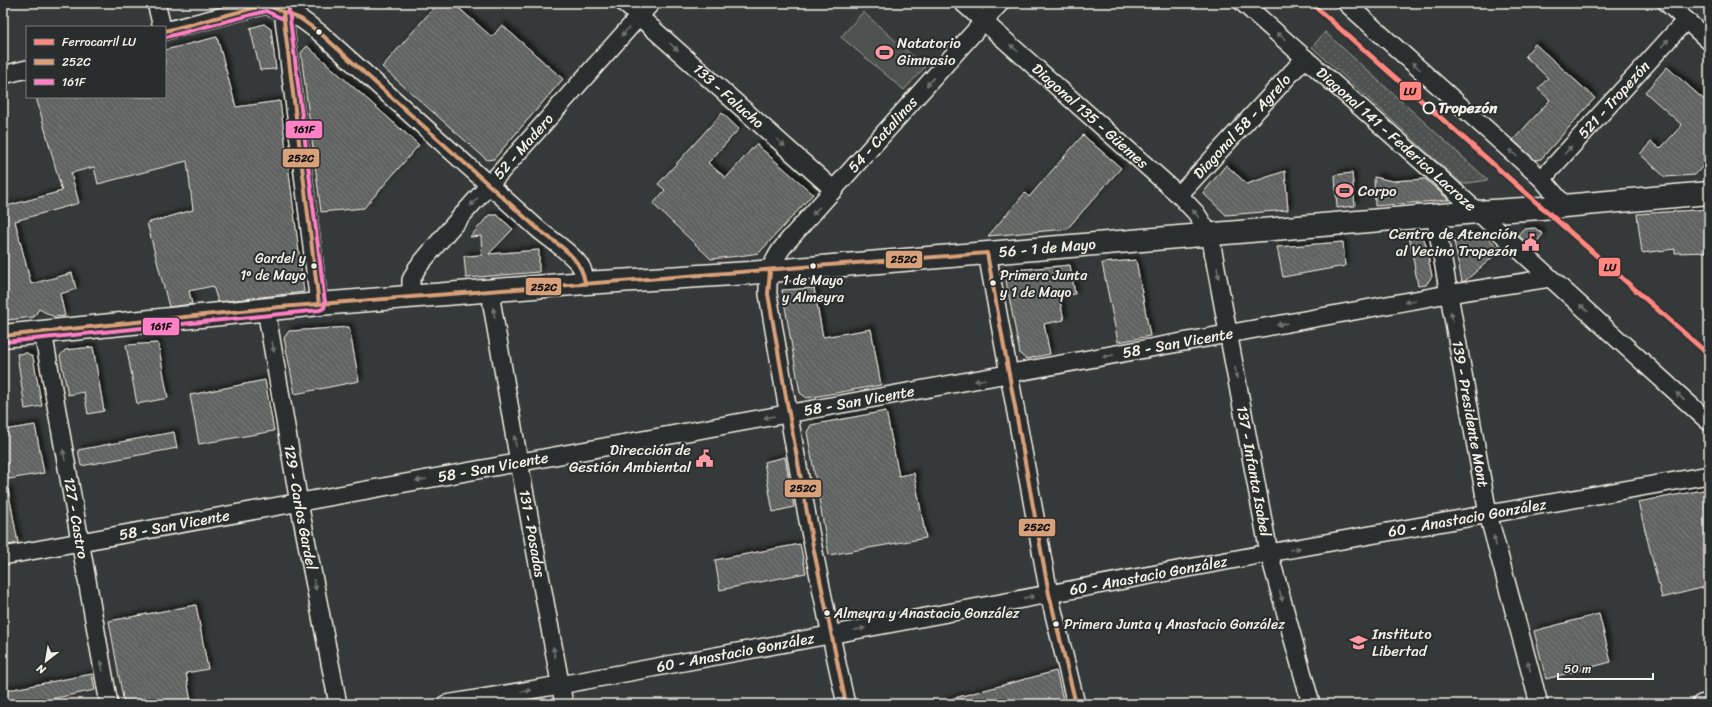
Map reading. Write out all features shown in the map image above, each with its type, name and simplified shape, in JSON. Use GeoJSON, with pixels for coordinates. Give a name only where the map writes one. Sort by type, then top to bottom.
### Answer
{"type":"FeatureCollection","features":[{"type":"Feature","properties":{"kind":"main road","name":"56 - 1 de Mayo"},"geometry":{"type":"LineString","coordinates":[[3,336],[267,308],[585,283],[770,271],[1709,193]]}},
{"type":"Feature","properties":{"kind":"street"},"geometry":{"type":"LineString","coordinates":[[156,3],[162,26]]}},
{"type":"Feature","properties":{"kind":"street","name":"133 - Falucho"},"geometry":{"type":"LineString","coordinates":[[624,3],[834,190]]}},
{"type":"Feature","properties":{"kind":"street","name":"52 - Madero"},"geometry":{"type":"LineString","coordinates":[[411,297],[411,280],[417,268],[651,3]]}},
{"type":"Feature","properties":{"kind":"street","name":"Diagonal 135 - Güemes"},"geometry":{"type":"LineString","coordinates":[[963,3],[1179,195],[1196,213],[1210,235]]}},
{"type":"Feature","properties":{"kind":"street","name":"54 - Catalinas"},"geometry":{"type":"LineString","coordinates":[[846,704],[830,635],[788,414],[768,294],[770,271],[779,252],[1000,3]]}},
{"type":"Feature","properties":{"kind":"street","name":"Diagonal 141 - Federico Lacroze"},"geometry":{"type":"LineString","coordinates":[[1243,3],[1709,422]]}},
{"type":"Feature","properties":{"kind":"street"},"geometry":{"type":"LineString","coordinates":[[1666,3],[1709,41]]}},
{"type":"Feature","properties":{"kind":"street"},"geometry":{"type":"LineString","coordinates":[[1348,4],[1542,179],[1565,206]]}},
{"type":"Feature","properties":{"kind":"street"},"geometry":{"type":"LineString","coordinates":[[166,31],[266,5],[287,6],[320,33],[580,266],[585,283]]}},
{"type":"Feature","properties":{"kind":"street"},"geometry":{"type":"LineString","coordinates":[[287,6],[319,304]]}},
{"type":"Feature","properties":{"kind":"street","name":"521 - Tropezón"},"geometry":{"type":"LineString","coordinates":[[1542,179],[1686,20]]}},
{"type":"Feature","properties":{"kind":"street","name":"Diagonal 58 - Agrelo"},"geometry":{"type":"LineString","coordinates":[[1179,195],[1305,58]]}},
{"type":"Feature","properties":{"kind":"street"},"geometry":{"type":"LineString","coordinates":[[3,75],[26,69]]}},
{"type":"Feature","properties":{"kind":"street","name":"139 - Presidente Mont"},"geometry":{"type":"LineString","coordinates":[[1435,216],[1488,514],[1539,704]]}},
{"type":"Feature","properties":{"kind":"street","name":"137 - Infanta Isabel"},"geometry":{"type":"LineString","coordinates":[[1210,235],[1269,553],[1311,704]]}},
{"type":"Feature","properties":{"kind":"street"},"geometry":{"type":"LineString","coordinates":[[987,253],[1049,594],[1076,704]]}},
{"type":"Feature","properties":{"kind":"street","name":"58 - San Vicente"},"geometry":{"type":"LineString","coordinates":[[3,556],[1008,375],[1448,294],[1550,278]]}},
{"type":"Feature","properties":{"kind":"street","name":"131 - Posadas"},"geometry":{"type":"LineString","coordinates":[[491,291],[519,462],[564,704]]}},
{"type":"Feature","properties":{"kind":"street","name":"129 - Carlos Gardel"},"geometry":{"type":"LineString","coordinates":[[267,308],[269,328],[299,503],[338,704]]}},
{"type":"Feature","properties":{"kind":"street","name":"127 - Castro"},"geometry":{"type":"LineString","coordinates":[[43,332],[109,704]]}},
{"type":"Feature","properties":{"kind":"street","name":"60 - Anastacio González"},"geometry":{"type":"LineString","coordinates":[[446,704],[560,685],[1269,553],[1709,475]]}},
{"type":"Feature","properties":{"kind":"street"},"geometry":{"type":"LineString","coordinates":[[1701,704],[1709,702]]}},
{"type":"Feature","properties":{"kind":"shaded area","name":"Natatorio Gimnasio"},"geometry":{"type":"Polygon","coordinates":[[[863,12],[925,67],[904,90],[841,37],[863,12]]]}},
{"type":"Feature","properties":{"kind":"shaded area"},"geometry":{"type":"Polygon","coordinates":[[[1325,32],[1488,180],[1462,184],[1312,47],[1325,32]]]}},
{"type":"Feature","properties":{"kind":"building"},"geometry":{"type":"Polygon","coordinates":[[[438,3],[453,3],[492,37],[502,25],[563,79],[494,159],[487,160],[382,67],[438,3]]]}},
{"type":"Feature","properties":{"kind":"building"},"geometry":{"type":"Polygon","coordinates":[[[264,24],[271,29],[276,69],[260,70],[250,28],[264,24]]]}},
{"type":"Feature","properties":{"kind":"building"},"geometry":{"type":"Polygon","coordinates":[[[217,37],[236,107],[280,101],[304,292],[218,302],[213,286],[189,291],[192,304],[169,307],[147,223],[193,210],[187,161],[98,184],[94,167],[71,173],[79,203],[15,221],[31,284],[72,273],[76,289],[60,294],[65,316],[54,317],[39,309],[34,317],[7,320],[3,305],[3,207],[62,191],[36,98],[166,98],[166,50],[217,37]]]}},
{"type":"Feature","properties":{"kind":"building"},"geometry":{"type":"Polygon","coordinates":[[[1535,44],[1595,98],[1541,159],[1535,160],[1513,140],[1550,100],[1538,89],[1548,78],[1525,56],[1535,44]]]}},
{"type":"Feature","properties":{"kind":"building"},"geometry":{"type":"Polygon","coordinates":[[[307,46],[419,145],[364,208],[321,212],[301,53],[307,46]]]}},
{"type":"Feature","properties":{"kind":"building"},"geometry":{"type":"Polygon","coordinates":[[[1667,67],[1709,104],[1709,159],[1695,175],[1665,177],[1640,154],[1651,142],[1660,149],[1682,125],[1645,92],[1667,67]]]}},
{"type":"Feature","properties":{"kind":"building"},"geometry":{"type":"Polygon","coordinates":[[[722,113],[739,129],[708,163],[726,178],[756,144],[813,194],[759,253],[711,259],[653,204],[665,190],[658,184],[722,113]]]}},
{"type":"Feature","properties":{"kind":"building"},"geometry":{"type":"Polygon","coordinates":[[[1083,135],[1121,168],[1067,229],[988,236],[1025,193],[1029,197],[1083,135]]]}},
{"type":"Feature","properties":{"kind":"building"},"geometry":{"type":"Polygon","coordinates":[[[1226,165],[1247,184],[1285,171],[1288,210],[1226,215],[1203,193],[1226,165]]]}},
{"type":"Feature","properties":{"kind":"building","name":"Corpo"},"geometry":{"type":"Polygon","coordinates":[[[1352,173],[1355,206],[1337,208],[1335,175],[1352,173]]]}},
{"type":"Feature","properties":{"kind":"building"},"geometry":{"type":"Polygon","coordinates":[[[1374,177],[1392,181],[1425,179],[1449,200],[1375,206],[1374,177]]]}},
{"type":"Feature","properties":{"kind":"building"},"geometry":{"type":"Polygon","coordinates":[[[1709,209],[1709,252],[1675,253],[1675,249],[1642,253],[1637,214],[1709,209]]]}},
{"type":"Feature","properties":{"kind":"building"},"geometry":{"type":"Polygon","coordinates":[[[489,215],[497,215],[513,229],[489,254],[539,250],[539,272],[466,278],[464,256],[482,255],[481,236],[470,237],[489,215]]]}},
{"type":"Feature","properties":{"kind":"building","name":"Centro de Atención al Vecino Tropezón"},"geometry":{"type":"Polygon","coordinates":[[[1535,228],[1543,234],[1532,248],[1518,235],[1523,229],[1535,228]]]}},
{"type":"Feature","properties":{"kind":"building"},"geometry":{"type":"Polygon","coordinates":[[[1484,234],[1501,250],[1462,282],[1454,241],[1459,235],[1484,234]]]}},
{"type":"Feature","properties":{"kind":"building"},"geometry":{"type":"Polygon","coordinates":[[[1419,235],[1425,241],[1432,276],[1426,285],[1418,286],[1409,236],[1419,235]]]}},
{"type":"Feature","properties":{"kind":"building"},"geometry":{"type":"Polygon","coordinates":[[[1343,242],[1345,266],[1283,277],[1277,247],[1343,242]]]}},
{"type":"Feature","properties":{"kind":"building"},"geometry":{"type":"Polygon","coordinates":[[[1136,260],[1150,336],[1118,342],[1102,263],[1136,260]]]}},
{"type":"Feature","properties":{"kind":"building"},"geometry":{"type":"Polygon","coordinates":[[[1070,265],[1075,294],[1059,296],[1064,320],[1044,324],[1050,354],[1026,359],[1020,354],[1006,281],[1014,270],[1070,265]]]}},
{"type":"Feature","properties":{"kind":"building"},"geometry":{"type":"Polygon","coordinates":[[[814,288],[823,337],[871,329],[881,385],[807,398],[800,393],[782,290],[814,288]]]}},
{"type":"Feature","properties":{"kind":"building"},"geometry":{"type":"Polygon","coordinates":[[[349,327],[359,381],[295,394],[284,338],[289,331],[349,327]]]}},
{"type":"Feature","properties":{"kind":"building"},"geometry":{"type":"Polygon","coordinates":[[[158,343],[168,398],[137,404],[126,345],[158,343]]]}},
{"type":"Feature","properties":{"kind":"building"},"geometry":{"type":"Polygon","coordinates":[[[93,347],[104,411],[88,414],[84,392],[68,395],[60,356],[65,350],[93,347]]]}},
{"type":"Feature","properties":{"kind":"building"},"geometry":{"type":"Polygon","coordinates":[[[27,353],[33,357],[42,406],[25,409],[17,354],[27,353]]]}},
{"type":"Feature","properties":{"kind":"building"},"geometry":{"type":"Polygon","coordinates":[[[265,380],[274,431],[199,444],[190,395],[265,380]]]}},
{"type":"Feature","properties":{"kind":"building"},"geometry":{"type":"Polygon","coordinates":[[[886,411],[899,476],[914,473],[926,538],[829,555],[807,432],[811,425],[886,411]]]}},
{"type":"Feature","properties":{"kind":"building"},"geometry":{"type":"Polygon","coordinates":[[[35,425],[44,473],[3,480],[3,430],[35,425]]]}},
{"type":"Feature","properties":{"kind":"building"},"geometry":{"type":"Polygon","coordinates":[[[174,432],[177,448],[81,466],[78,450],[174,432]]]}},
{"type":"Feature","properties":{"kind":"building"},"geometry":{"type":"Polygon","coordinates":[[[785,457],[794,507],[773,512],[764,462],[785,457]]]}},
{"type":"Feature","properties":{"kind":"building"},"geometry":{"type":"Polygon","coordinates":[[[8,489],[18,543],[3,546],[3,490],[8,489]]]}},
{"type":"Feature","properties":{"kind":"building"},"geometry":{"type":"Polygon","coordinates":[[[1709,489],[1709,586],[1662,598],[1638,502],[1709,489]]]}},
{"type":"Feature","properties":{"kind":"building"},"geometry":{"type":"Polygon","coordinates":[[[800,544],[806,573],[720,590],[715,560],[800,544]]]}},
{"type":"Feature","properties":{"kind":"building"},"geometry":{"type":"Polygon","coordinates":[[[196,605],[208,669],[186,673],[191,702],[178,704],[124,704],[109,621],[196,605]]]}},
{"type":"Feature","properties":{"kind":"building"},"geometry":{"type":"Polygon","coordinates":[[[1599,614],[1611,662],[1546,679],[1534,631],[1599,614]]]}},
{"type":"Feature","properties":{"kind":"building"},"geometry":{"type":"Polygon","coordinates":[[[1056,671],[1064,704],[944,704],[943,701],[1056,671]]]}},
{"type":"Feature","properties":{"kind":"building"},"geometry":{"type":"Polygon","coordinates":[[[92,674],[95,690],[46,700],[47,704],[3,704],[3,691],[92,674]]]}},
{"type":"Feature","properties":{"kind":"rail line","name":"LU"},"geometry":{"type":"LineString","coordinates":[[1311,3],[1709,355]]}},
{"type":"Feature","properties":{"kind":"transit line","name":"161F"},"geometry":{"type":"LineString","coordinates":[[4,342],[320,310],[324,308],[325,303],[288,3]]}},
{"type":"Feature","properties":{"kind":"transit line","name":"252C"},"geometry":{"type":"LineString","coordinates":[[166,31],[266,5],[301,19],[320,33],[538,229],[568,252],[579,265],[585,283]]}},
{"type":"Feature","properties":{"kind":"transit line","name":"161F"},"geometry":{"type":"LineString","coordinates":[[166,37],[266,11],[281,18]]}},
{"type":"Feature","properties":{"kind":"transit line","name":"252C"},"geometry":{"type":"LineString","coordinates":[[283,12],[319,304]]}},
{"type":"Feature","properties":{"kind":"transit line","name":"252C"},"geometry":{"type":"LineString","coordinates":[[3,336],[280,307],[987,253],[1049,594],[1076,704]]}},
{"type":"Feature","properties":{"kind":"transit line","name":"252C"},"geometry":{"type":"LineString","coordinates":[[770,271],[768,294],[786,397],[814,551],[846,704]]}},
{"type":"Feature","properties":{"kind":"place","name":"Natatorio Gimnasio"},"geometry":{"type":"Point","coordinates":[884,52]}},
{"type":"Feature","properties":{"kind":"place","name":"Tropezón"},"geometry":{"type":"Point","coordinates":[1429,108]}},
{"type":"Feature","properties":{"kind":"place","name":"Corpo"},"geometry":{"type":"Point","coordinates":[1345,191]}},
{"type":"Feature","properties":{"kind":"place","name":"Centro de Atención al Vecino Tropezón"},"geometry":{"type":"Point","coordinates":[1530,243]}},
{"type":"Feature","properties":{"kind":"place","name":"Gardel y 1º de Mayo"},"geometry":{"type":"Point","coordinates":[314,266]}},
{"type":"Feature","properties":{"kind":"place","name":"1 de Mayo y Almeyra"},"geometry":{"type":"Point","coordinates":[813,266]}},
{"type":"Feature","properties":{"kind":"place","name":"Primera Junta y 1 de Mayo"},"geometry":{"type":"Point","coordinates":[993,283]}},
{"type":"Feature","properties":{"kind":"place","name":"Dirección de Gestión Ambiental"},"geometry":{"type":"Point","coordinates":[704,459]}},
{"type":"Feature","properties":{"kind":"place","name":"Almeyra y Anastacio González"},"geometry":{"type":"Point","coordinates":[827,613]}},
{"type":"Feature","properties":{"kind":"place","name":"Primera Junta y Anastacio González"},"geometry":{"type":"Point","coordinates":[1056,624]}},
{"type":"Feature","properties":{"kind":"place","name":"Instituto Libertad"},"geometry":{"type":"Point","coordinates":[1359,643]}}]}
